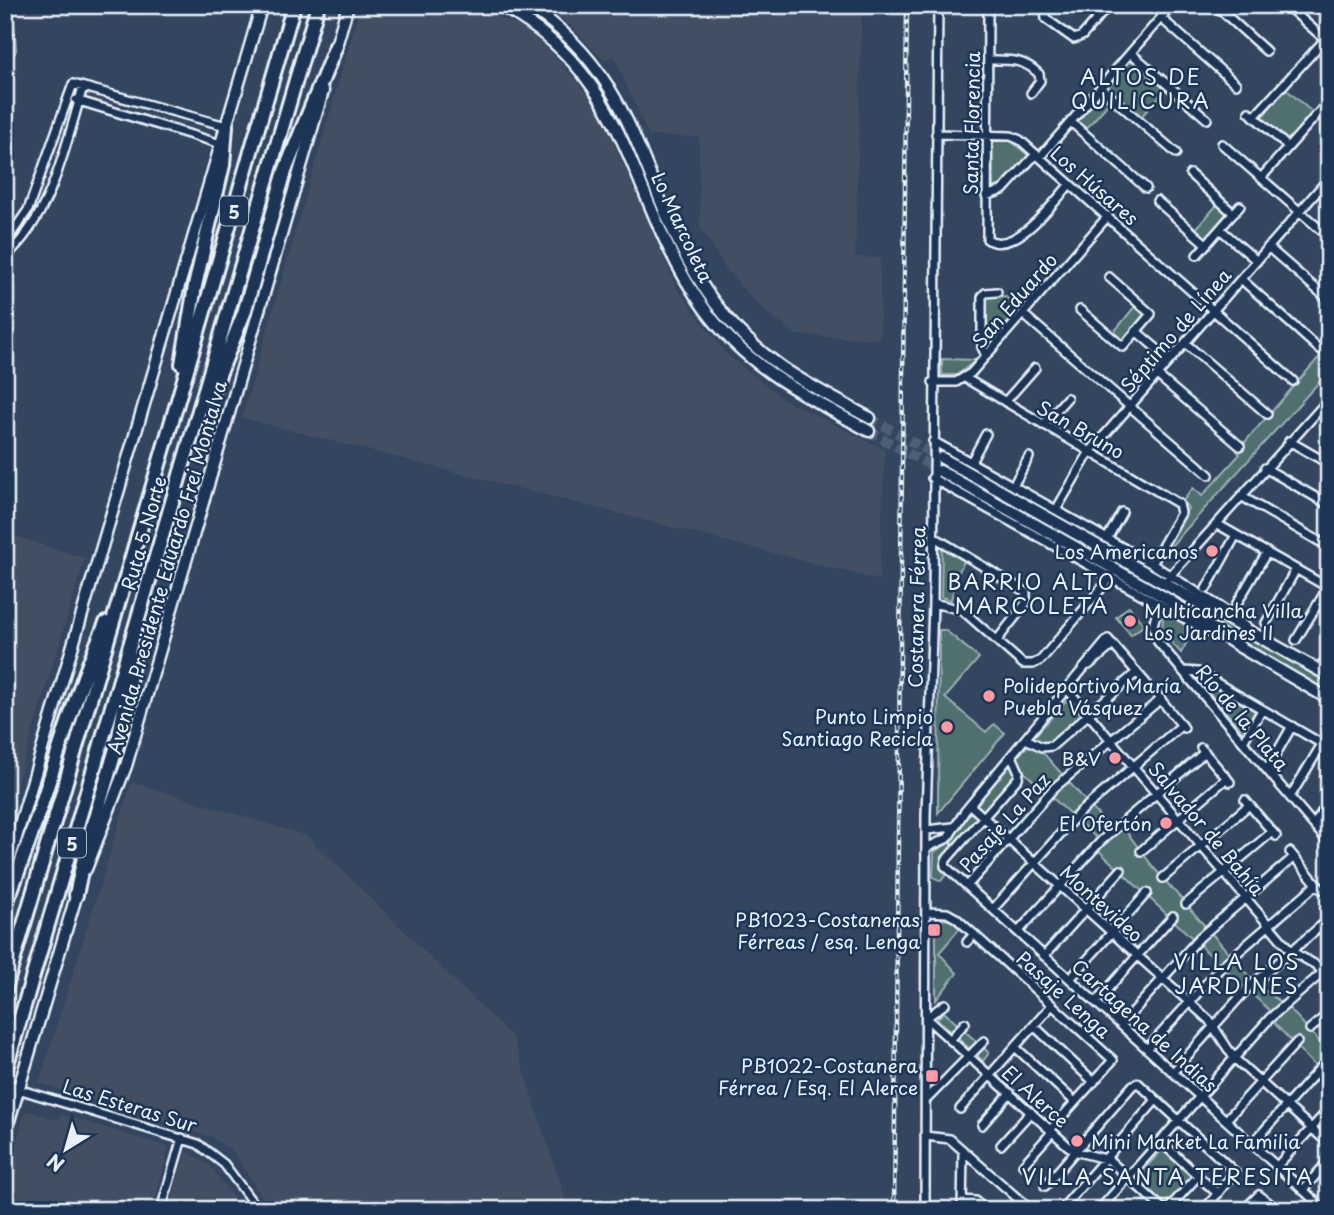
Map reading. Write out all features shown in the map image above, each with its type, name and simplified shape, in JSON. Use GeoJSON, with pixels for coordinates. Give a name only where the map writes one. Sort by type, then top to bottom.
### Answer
{"type":"FeatureCollection","features":[{"type":"Feature","properties":{"kind":"highway","name":"Ruta 5 Norte"},"geometry":{"type":"LineString","coordinates":[[5,989],[294,5]]}},
{"type":"Feature","properties":{"kind":"highway","name":"Ruta 5 Norte"},"geometry":{"type":"LineString","coordinates":[[5,1071],[318,5]]}},
{"type":"Feature","properties":{"kind":"highway"},"geometry":{"type":"LineString","coordinates":[[192,433],[237,332],[285,171],[336,46]]}},
{"type":"Feature","properties":{"kind":"highway"},"geometry":{"type":"LineString","coordinates":[[173,416],[195,286],[223,164],[226,126]]}},
{"type":"Feature","properties":{"kind":"highway"},"geometry":{"type":"LineString","coordinates":[[5,905],[41,808],[84,676],[125,581]]}},
{"type":"Feature","properties":{"kind":"highway"},"geometry":{"type":"LineString","coordinates":[[76,895],[86,848],[118,742],[139,616]]}},
{"type":"Feature","properties":{"kind":"main road"},"geometry":{"type":"LineString","coordinates":[[5,875],[262,5]]}},
{"type":"Feature","properties":{"kind":"main road","name":"Avenida Presidente Eduardo Frei Montalva"},"geometry":{"type":"LineString","coordinates":[[5,1134],[76,895],[126,766],[344,21],[346,5]]}},
{"type":"Feature","properties":{"kind":"main road","name":"Lo Marcoleta"},"geometry":{"type":"LineString","coordinates":[[499,5],[536,29],[575,65],[603,102],[628,151],[676,262],[694,294],[721,330],[779,382],[869,431]]}},
{"type":"Feature","properties":{"kind":"main road","name":"Lo Marcoleta"},"geometry":{"type":"LineString","coordinates":[[527,5],[565,35],[595,68],[622,107],[684,253],[703,286],[730,322],[764,355],[794,378],[870,418]]}},
{"type":"Feature","properties":{"kind":"main road"},"geometry":{"type":"LineString","coordinates":[[628,151],[642,149]]}},
{"type":"Feature","properties":{"kind":"main road"},"geometry":{"type":"LineString","coordinates":[[636,169],[649,166]]}},
{"type":"Feature","properties":{"kind":"main road"},"geometry":{"type":"LineString","coordinates":[[942,458],[1324,673]]}},
{"type":"Feature","properties":{"kind":"main road"},"geometry":{"type":"LineString","coordinates":[[936,475],[1164,597],[1240,647],[1329,699]]}},
{"type":"Feature","properties":{"kind":"main road"},"geometry":{"type":"LineString","coordinates":[[1240,647],[1248,632]]}},
{"type":"Feature","properties":{"kind":"main road"},"geometry":{"type":"LineString","coordinates":[[1286,674],[1295,656]]}},
{"type":"Feature","properties":{"kind":"main road","name":"Las Esteras Sur"},"geometry":{"type":"LineString","coordinates":[[5,1085],[18,1089]]}},
{"type":"Feature","properties":{"kind":"street","name":"Costanera Férrea"},"geometry":{"type":"LineString","coordinates":[[925,1210],[927,830],[936,475],[933,382],[938,5]]}},
{"type":"Feature","properties":{"kind":"street","name":"Santa Florencia"},"geometry":{"type":"LineString","coordinates":[[988,5],[988,241],[1009,239],[1028,230],[1070,184]]}},
{"type":"Feature","properties":{"kind":"street"},"geometry":{"type":"LineString","coordinates":[[1051,5],[1045,11],[1046,19],[1073,39],[1082,36],[1109,5]]}},
{"type":"Feature","properties":{"kind":"street"},"geometry":{"type":"LineString","coordinates":[[986,196],[1003,190],[1071,122],[1172,5]]}},
{"type":"Feature","properties":{"kind":"street"},"geometry":{"type":"LineString","coordinates":[[1215,5],[1266,51]]}},
{"type":"Feature","properties":{"kind":"street"},"geometry":{"type":"LineString","coordinates":[[1288,6],[1327,39],[1251,115],[1288,147]]}},
{"type":"Feature","properties":{"kind":"street"},"geometry":{"type":"LineString","coordinates":[[1161,18],[1237,84]]}},
{"type":"Feature","properties":{"kind":"street"},"geometry":{"type":"LineString","coordinates":[[1131,53],[1207,119]]}},
{"type":"Feature","properties":{"kind":"street"},"geometry":{"type":"LineString","coordinates":[[988,60],[1022,60],[1039,74],[1040,81],[1031,93]]}},
{"type":"Feature","properties":{"kind":"street"},"geometry":{"type":"LineString","coordinates":[[5,243],[29,210],[73,84],[226,126]]}},
{"type":"Feature","properties":{"kind":"street"},"geometry":{"type":"LineString","coordinates":[[5,257],[24,237],[41,211],[83,86]]}},
{"type":"Feature","properties":{"kind":"street"},"geometry":{"type":"LineString","coordinates":[[1101,88],[1177,153]]}},
{"type":"Feature","properties":{"kind":"street"},"geometry":{"type":"LineString","coordinates":[[91,106],[96,100],[94,90]]}},
{"type":"Feature","properties":{"kind":"street"},"geometry":{"type":"LineString","coordinates":[[68,98],[221,144]]}},
{"type":"Feature","properties":{"kind":"street"},"geometry":{"type":"LineString","coordinates":[[1261,178],[1329,101]]}},
{"type":"Feature","properties":{"kind":"street"},"geometry":{"type":"LineString","coordinates":[[1071,122],[1146,188]]}},
{"type":"Feature","properties":{"kind":"street","name":"Los Húsares"},"geometry":{"type":"LineString","coordinates":[[936,134],[1014,136],[1293,381]]}},
{"type":"Feature","properties":{"kind":"street"},"geometry":{"type":"LineString","coordinates":[[1222,144],[1329,237]]}},
{"type":"Feature","properties":{"kind":"street"},"geometry":{"type":"LineString","coordinates":[[1190,174],[1233,213]]}},
{"type":"Feature","properties":{"kind":"street","name":"Séptimo de Línea"},"geometry":{"type":"LineString","coordinates":[[1056,509],[1089,453],[1329,178]]}},
{"type":"Feature","properties":{"kind":"street"},"geometry":{"type":"LineString","coordinates":[[1157,201],[1206,244]]}},
{"type":"Feature","properties":{"kind":"street"},"geometry":{"type":"LineString","coordinates":[[1197,255],[1240,206]]}},
{"type":"Feature","properties":{"kind":"street","name":"San Eduardo"},"geometry":{"type":"LineString","coordinates":[[965,378],[1108,216]]}},
{"type":"Feature","properties":{"kind":"street"},"geometry":{"type":"LineString","coordinates":[[1220,229],[1257,261]]}},
{"type":"Feature","properties":{"kind":"street"},"geometry":{"type":"LineString","coordinates":[[1268,247],[1329,300]]}},
{"type":"Feature","properties":{"kind":"street"},"geometry":{"type":"LineString","coordinates":[[1080,310],[1123,348],[1151,314],[1109,277]]}},
{"type":"Feature","properties":{"kind":"street"},"geometry":{"type":"LineString","coordinates":[[1241,279],[1320,349]]}},
{"type":"Feature","properties":{"kind":"street"},"geometry":{"type":"LineString","coordinates":[[986,356],[982,347],[982,297],[985,293],[997,292]]}},
{"type":"Feature","properties":{"kind":"street"},"geometry":{"type":"LineString","coordinates":[[1023,314],[1209,475]]}},
{"type":"Feature","properties":{"kind":"street"},"geometry":{"type":"LineString","coordinates":[[1136,331],[1170,360]]}},
{"type":"Feature","properties":{"kind":"street"},"geometry":{"type":"LineString","coordinates":[[1185,343],[1267,415]]}},
{"type":"Feature","properties":{"kind":"street"},"geometry":{"type":"LineString","coordinates":[[1005,402],[1035,368]]}},
{"type":"Feature","properties":{"kind":"street"},"geometry":{"type":"LineString","coordinates":[[1157,374],[1240,446]]}},
{"type":"Feature","properties":{"kind":"street"},"geometry":{"type":"LineString","coordinates":[[933,382],[951,383],[965,378]]}},
{"type":"Feature","properties":{"kind":"street","name":"San Bruno"},"geometry":{"type":"LineString","coordinates":[[965,378],[1089,453],[1177,502],[1181,508],[1180,515],[1152,564]]}},
{"type":"Feature","properties":{"kind":"street"},"geometry":{"type":"LineString","coordinates":[[1043,425],[1067,398]]}},
{"type":"Feature","properties":{"kind":"street"},"geometry":{"type":"LineString","coordinates":[[1159,581],[1171,577],[1329,399]]}},
{"type":"Feature","properties":{"kind":"street"},"geometry":{"type":"LineString","coordinates":[[971,462],[986,434]]}},
{"type":"Feature","properties":{"kind":"street"},"geometry":{"type":"LineString","coordinates":[[933,441],[1152,564],[1242,621],[1248,632]]}},
{"type":"Feature","properties":{"kind":"street"},"geometry":{"type":"LineString","coordinates":[[1289,441],[1327,459]]}},
{"type":"Feature","properties":{"kind":"street"},"geometry":{"type":"LineString","coordinates":[[1013,486],[1029,457]]}},
{"type":"Feature","properties":{"kind":"street"},"geometry":{"type":"LineString","coordinates":[[1265,468],[1329,505]]}},
{"type":"Feature","properties":{"kind":"street"},"geometry":{"type":"LineString","coordinates":[[936,475],[1206,631],[1229,639]]}},
{"type":"Feature","properties":{"kind":"street"},"geometry":{"type":"LineString","coordinates":[[1241,496],[1329,547]]}},
{"type":"Feature","properties":{"kind":"street"},"geometry":{"type":"LineString","coordinates":[[1107,539],[1122,512]]}},
{"type":"Feature","properties":{"kind":"street"},"geometry":{"type":"LineString","coordinates":[[1217,524],[1328,587],[1296,640]]}},
{"type":"Feature","properties":{"kind":"street"},"geometry":{"type":"LineString","coordinates":[[1206,589],[1236,535]]}},
{"type":"Feature","properties":{"kind":"street"},"geometry":{"type":"LineString","coordinates":[[934,537],[1026,592],[1026,603],[998,639]]}},
{"type":"Feature","properties":{"kind":"street"},"geometry":{"type":"LineString","coordinates":[[1236,605],[1267,552]]}},
{"type":"Feature","properties":{"kind":"street"},"geometry":{"type":"LineString","coordinates":[[1266,623],[1296,569]]}},
{"type":"Feature","properties":{"kind":"street"},"geometry":{"type":"LineString","coordinates":[[933,603],[962,610],[998,639],[1023,664],[1036,664],[1111,577]]}},
{"type":"Feature","properties":{"kind":"street","name":"Río de la Plata"},"geometry":{"type":"LineString","coordinates":[[1159,604],[1154,621],[1154,635],[1329,843]]}},
{"type":"Feature","properties":{"kind":"street"},"geometry":{"type":"LineString","coordinates":[[928,846],[946,841],[970,805],[1086,667],[1111,642],[1146,683]]}},
{"type":"Feature","properties":{"kind":"street"},"geometry":{"type":"LineString","coordinates":[[1324,673],[1329,654]]}},
{"type":"Feature","properties":{"kind":"street"},"geometry":{"type":"LineString","coordinates":[[1184,671],[1198,672],[1325,746],[1290,797]]}},
{"type":"Feature","properties":{"kind":"street"},"geometry":{"type":"LineString","coordinates":[[1026,739],[1042,747],[1052,746],[1137,673]]}},
{"type":"Feature","properties":{"kind":"street","name":"Salvador de Bahía"},"geometry":{"type":"LineString","coordinates":[[1068,689],[1291,951],[1327,972]]}},
{"type":"Feature","properties":{"kind":"street","name":"Pasaje La Paz"},"geometry":{"type":"LineString","coordinates":[[967,886],[1054,788],[1159,696],[1184,727],[1134,766]]}},
{"type":"Feature","properties":{"kind":"street"},"geometry":{"type":"LineString","coordinates":[[1243,742],[1262,710]]}},
{"type":"Feature","properties":{"kind":"street"},"geometry":{"type":"LineString","coordinates":[[1267,770],[1292,726]]}},
{"type":"Feature","properties":{"kind":"street"},"geometry":{"type":"LineString","coordinates":[[1018,933],[1101,841],[1203,750],[1229,780],[1140,851]]}},
{"type":"Feature","properties":{"kind":"street"},"geometry":{"type":"LineString","coordinates":[[983,816],[1019,776],[1012,756]]}},
{"type":"Feature","properties":{"kind":"street"},"geometry":{"type":"LineString","coordinates":[[993,909],[1079,813],[1134,766]]}},
{"type":"Feature","properties":{"kind":"street"},"geometry":{"type":"LineString","coordinates":[[1314,825],[1329,800]]}},
{"type":"Feature","properties":{"kind":"street"},"geometry":{"type":"LineString","coordinates":[[1163,877],[1201,846],[1247,802],[1274,834],[1186,904]]}},
{"type":"Feature","properties":{"kind":"street","name":"Montevideo"},"geometry":{"type":"LineString","coordinates":[[970,805],[1214,1025],[1234,1058],[1329,1144]]}},
{"type":"Feature","properties":{"kind":"street","name":"Cartagena de Indias"},"geometry":{"type":"LineString","coordinates":[[983,816],[944,863],[1325,1210]]}},
{"type":"Feature","properties":{"kind":"street"},"geometry":{"type":"LineString","coordinates":[[927,830],[953,827]]}},
{"type":"Feature","properties":{"kind":"street"},"geometry":{"type":"LineString","coordinates":[[1121,1026],[1200,937],[1292,855],[1319,886],[1222,966],[1147,1049]]}},
{"type":"Feature","properties":{"kind":"street"},"geometry":{"type":"LineString","coordinates":[[1044,956],[1121,870]]}},
{"type":"Feature","properties":{"kind":"street"},"geometry":{"type":"LineString","coordinates":[[1070,979],[1147,893]]}},
{"type":"Feature","properties":{"kind":"street","name":"Pasaje Lenga"},"geometry":{"type":"LineString","coordinates":[[928,912],[950,914],[1113,1060],[1094,1082]]}},
{"type":"Feature","properties":{"kind":"street"},"geometry":{"type":"LineString","coordinates":[[1096,1002],[1173,916]]}},
{"type":"Feature","properties":{"kind":"street"},"geometry":{"type":"LineString","coordinates":[[1172,1072],[1252,984],[1329,919]]}},
{"type":"Feature","properties":{"kind":"street"},"geometry":{"type":"LineString","coordinates":[[967,942],[974,934]]}},
{"type":"Feature","properties":{"kind":"street","name":"Pasaje Lenga"},"geometry":{"type":"LineString","coordinates":[[987,960],[994,952]]}},
{"type":"Feature","properties":{"kind":"street"},"geometry":{"type":"LineString","coordinates":[[1007,977],[1014,970]]}},
{"type":"Feature","properties":{"kind":"street"},"geometry":{"type":"LineString","coordinates":[[1100,1210],[1275,1013],[1327,972]]}},
{"type":"Feature","properties":{"kind":"street"},"geometry":{"type":"LineString","coordinates":[[1027,995],[1033,988]]}},
{"type":"Feature","properties":{"kind":"street"},"geometry":{"type":"LineString","coordinates":[[926,1018],[944,1004]]}},
{"type":"Feature","properties":{"kind":"street"},"geometry":{"type":"LineString","coordinates":[[960,1108],[1052,1005]]}},
{"type":"Feature","properties":{"kind":"street"},"geometry":{"type":"LineString","coordinates":[[1310,1028],[1329,1013]]}},
{"type":"Feature","properties":{"kind":"street","name":"El Alerce"},"geometry":{"type":"LineString","coordinates":[[926,1018],[1074,1150],[1105,1157],[1166,1210]]}},
{"type":"Feature","properties":{"kind":"street"},"geometry":{"type":"LineString","coordinates":[[950,1040],[965,1023]]}},
{"type":"Feature","properties":{"kind":"street"},"geometry":{"type":"LineString","coordinates":[[1023,1165],[1094,1082],[1034,1026]]}},
{"type":"Feature","properties":{"kind":"street"},"geometry":{"type":"LineString","coordinates":[[926,1101],[984,1041]]}},
{"type":"Feature","properties":{"kind":"street"},"geometry":{"type":"LineString","coordinates":[[1226,1120],[1297,1042]]}},
{"type":"Feature","properties":{"kind":"street"},"geometry":{"type":"LineString","coordinates":[[1015,1047],[1075,1102]]}},
{"type":"Feature","properties":{"kind":"street"},"geometry":{"type":"LineString","coordinates":[[1252,1144],[1329,1058]]}},
{"type":"Feature","properties":{"kind":"street"},"geometry":{"type":"LineString","coordinates":[[1045,1186],[1074,1150],[1136,1083],[1236,1174],[1204,1210]]}},
{"type":"Feature","properties":{"kind":"street","name":"Las Esteras Sur"},"geometry":{"type":"LineString","coordinates":[[18,1089],[198,1144],[218,1158],[258,1210]]}},
{"type":"Feature","properties":{"kind":"street"},"geometry":{"type":"LineString","coordinates":[[982,1125],[1010,1093]]}},
{"type":"Feature","properties":{"kind":"street"},"geometry":{"type":"LineString","coordinates":[[1066,1204],[1156,1100]]}},
{"type":"Feature","properties":{"kind":"street"},"geometry":{"type":"LineString","coordinates":[[1277,1166],[1329,1109]]}},
{"type":"Feature","properties":{"kind":"street"},"geometry":{"type":"LineString","coordinates":[[1002,1145],[1031,1112]]}},
{"type":"Feature","properties":{"kind":"street"},"geometry":{"type":"LineString","coordinates":[[925,1136],[947,1137],[1031,1210]]}},
{"type":"Feature","properties":{"kind":"street"},"geometry":{"type":"LineString","coordinates":[[161,1210],[182,1138]]}},
{"type":"Feature","properties":{"kind":"street"},"geometry":{"type":"LineString","coordinates":[[1161,1142],[1218,1194]]}},
{"type":"Feature","properties":{"kind":"street"},"geometry":{"type":"LineString","coordinates":[[962,1210],[963,1151]]}},
{"type":"Feature","properties":{"kind":"street"},"geometry":{"type":"LineString","coordinates":[[1303,1189],[1329,1160]]}},
{"type":"Feature","properties":{"kind":"street"},"geometry":{"type":"LineString","coordinates":[[1166,1210],[1198,1175]]}},
{"type":"Feature","properties":{"kind":"street"},"geometry":{"type":"LineString","coordinates":[[1243,1210],[1259,1195],[1278,1210]]}},
{"type":"Feature","properties":{"kind":"street"},"geometry":{"type":"LineString","coordinates":[[962,1200],[976,1202],[986,1210]]}},
{"type":"Feature","properties":{"kind":"street"},"geometry":{"type":"LineString","coordinates":[[1107,1202],[1116,1210]]}},
{"type":"Feature","properties":{"kind":"shaded area"},"geometry":{"type":"Polygon","coordinates":[[[361,5],[468,5],[521,27],[540,41],[578,82],[603,118],[676,287],[725,353],[783,399],[885,450],[879,580],[242,418],[361,5]]]}},
{"type":"Feature","properties":{"kind":"shaded area"},"geometry":{"type":"Polygon","coordinates":[[[545,5],[862,5],[855,257],[880,258],[880,339],[795,335],[757,304],[725,268],[700,227],[699,137],[649,136],[614,56],[604,60],[571,26],[545,5]]]}},
{"type":"Feature","properties":{"kind":"shaded area"},"geometry":{"type":"Polygon","coordinates":[[[5,533],[85,558],[5,823],[5,533]]]}},
{"type":"Feature","properties":{"kind":"shaded area"},"geometry":{"type":"Polygon","coordinates":[[[132,782],[307,836],[513,1038],[569,1210],[270,1210],[233,1151],[211,1137],[39,1083],[132,782]]]}},
{"type":"Feature","properties":{"kind":"shaded area"},"geometry":{"type":"Polygon","coordinates":[[[30,1111],[58,1120],[63,1115],[169,1147],[152,1210],[5,1210],[5,1183],[25,1113],[30,1111]]]}},
{"type":"Feature","properties":{"kind":"shaded area"},"geometry":{"type":"Polygon","coordinates":[[[186,1151],[209,1165],[243,1210],[169,1210],[186,1151]]]}},
{"type":"Feature","properties":{"kind":"green space"},"geometry":{"type":"Polygon","coordinates":[[[5,5],[13,5],[16,50],[8,69],[5,68],[5,5]]]}},
{"type":"Feature","properties":{"kind":"green space"},"geometry":{"type":"Polygon","coordinates":[[[1131,58],[1166,89],[1140,118],[1115,96],[1085,130],[1076,122],[1131,58]]]}},
{"type":"Feature","properties":{"kind":"green space"},"geometry":{"type":"Polygon","coordinates":[[[1286,89],[1312,112],[1288,141],[1261,118],[1286,89]]]}},
{"type":"Feature","properties":{"kind":"green space"},"geometry":{"type":"Polygon","coordinates":[[[995,141],[1011,141],[1029,156],[1005,183],[993,190],[992,144],[995,141]]]}},
{"type":"Feature","properties":{"kind":"green space"},"geometry":{"type":"Polygon","coordinates":[[[1217,205],[1227,213],[1205,240],[1194,231],[1217,205]]]}},
{"type":"Feature","properties":{"kind":"green space"},"geometry":{"type":"Polygon","coordinates":[[[1005,296],[1020,309],[986,347],[985,297],[1005,296]]]}},
{"type":"Feature","properties":{"kind":"green space"},"geometry":{"type":"Polygon","coordinates":[[[1136,305],[1146,313],[1123,341],[1113,333],[1136,305]]]}},
{"type":"Feature","properties":{"kind":"green space"},"geometry":{"type":"Polygon","coordinates":[[[1329,346],[1329,371],[1162,556],[1188,508],[1183,501],[1193,488],[1202,496],[1240,454],[1237,451],[1329,346]]]}},
{"type":"Feature","properties":{"kind":"green space"},"geometry":{"type":"Polygon","coordinates":[[[942,359],[976,360],[957,375],[942,375],[942,359]]]}},
{"type":"Feature","properties":{"kind":"green space"},"geometry":{"type":"Polygon","coordinates":[[[942,547],[965,560],[957,575],[951,600],[941,597],[942,547]]]}},
{"type":"Feature","properties":{"kind":"green space"},"geometry":{"type":"Polygon","coordinates":[[[1175,592],[1329,679],[1329,693],[1172,602],[1175,592]]]}},
{"type":"Feature","properties":{"kind":"green space","name":"Multicancha Villa Los Jardines II"},"geometry":{"type":"Polygon","coordinates":[[[1129,606],[1144,625],[1131,635],[1116,617],[1129,606]]]}},
{"type":"Feature","properties":{"kind":"green space"},"geometry":{"type":"Polygon","coordinates":[[[1170,615],[1194,629],[1181,653],[1162,632],[1163,616],[1170,615]]]}},
{"type":"Feature","properties":{"kind":"green space"},"geometry":{"type":"Polygon","coordinates":[[[939,630],[945,630],[979,658],[945,698],[986,732],[994,724],[1005,733],[938,813],[939,630]]]}},
{"type":"Feature","properties":{"kind":"green space"},"geometry":{"type":"Polygon","coordinates":[[[1194,675],[1255,711],[1244,733],[1194,675]]]}},
{"type":"Feature","properties":{"kind":"green space"},"geometry":{"type":"Polygon","coordinates":[[[1066,701],[1074,703],[1082,714],[1047,746],[1032,739],[1066,701]]]}},
{"type":"Feature","properties":{"kind":"green space"},"geometry":{"type":"Polygon","coordinates":[[[1029,744],[1045,755],[1114,833],[1122,826],[1154,868],[1257,985],[1289,1008],[1329,1052],[1329,1081],[1273,1022],[1268,1009],[1097,849],[1101,842],[1025,773],[1016,776],[942,863],[948,872],[941,881],[933,877],[934,852],[946,845],[968,814],[1029,744]]]}},
{"type":"Feature","properties":{"kind":"green space"},"geometry":{"type":"Polygon","coordinates":[[[936,919],[951,920],[960,928],[939,953],[957,973],[936,1000],[936,919]]]}},
{"type":"Feature","properties":{"kind":"green space"},"geometry":{"type":"Polygon","coordinates":[[[944,1012],[989,1053],[983,1061],[937,1019],[944,1012]]]}},
{"type":"Feature","properties":{"kind":"green space"},"geometry":{"type":"Polygon","coordinates":[[[1163,1149],[1193,1177],[1168,1207],[1136,1178],[1163,1149]]]}},
{"type":"Feature","properties":{"kind":"tunnel"},"geometry":{"type":"LineString","coordinates":[[870,418],[941,458]]}},
{"type":"Feature","properties":{"kind":"tunnel"},"geometry":{"type":"LineString","coordinates":[[869,431],[940,471]]}},
{"type":"Feature","properties":{"kind":"railway"},"geometry":{"type":"LineString","coordinates":[[894,1210],[907,5]]}},
{"type":"Feature","properties":{"kind":"place","name":"Los Americanos"},"geometry":{"type":"Point","coordinates":[1212,551]}},
{"type":"Feature","properties":{"kind":"place","name":"Multicancha Villa Los Jardines II"},"geometry":{"type":"Point","coordinates":[1130,621]}},
{"type":"Feature","properties":{"kind":"place","name":"Polideportivo María Puebla Vásquez"},"geometry":{"type":"Point","coordinates":[989,696]}},
{"type":"Feature","properties":{"kind":"place","name":"Punto Limpio Santiago Recicla"},"geometry":{"type":"Point","coordinates":[947,727]}},
{"type":"Feature","properties":{"kind":"place","name":"B&V"},"geometry":{"type":"Point","coordinates":[1115,758]}},
{"type":"Feature","properties":{"kind":"place","name":"El Ofertón"},"geometry":{"type":"Point","coordinates":[1166,823]}},
{"type":"Feature","properties":{"kind":"place","name":"PB1023-Costaneras Férreas / esq. Lenga"},"geometry":{"type":"Point","coordinates":[934,930]}},
{"type":"Feature","properties":{"kind":"place","name":"PB1022-Costanera Férrea / Esq. El Alerce"},"geometry":{"type":"Point","coordinates":[932,1076]}},
{"type":"Feature","properties":{"kind":"place","name":"Mini Market La Familia"},"geometry":{"type":"Point","coordinates":[1077,1141]}},
{"type":"Feature","properties":{"kind":"district","name":"ALTOS DE QUILICURA"},"geometry":{"type":"Point","coordinates":[1141,88]}},
{"type":"Feature","properties":{"kind":"district","name":"BARRIO ALTO MARCOLETA"},"geometry":{"type":"Point","coordinates":[1032,593]}},
{"type":"Feature","properties":{"kind":"district","name":"VILLA LOS JARDINES"},"geometry":{"type":"Point","coordinates":[1237,973]}},
{"type":"Feature","properties":{"kind":"district","name":"VILLA SANTA TERESITA"},"geometry":{"type":"Point","coordinates":[1168,1176]}}]}
